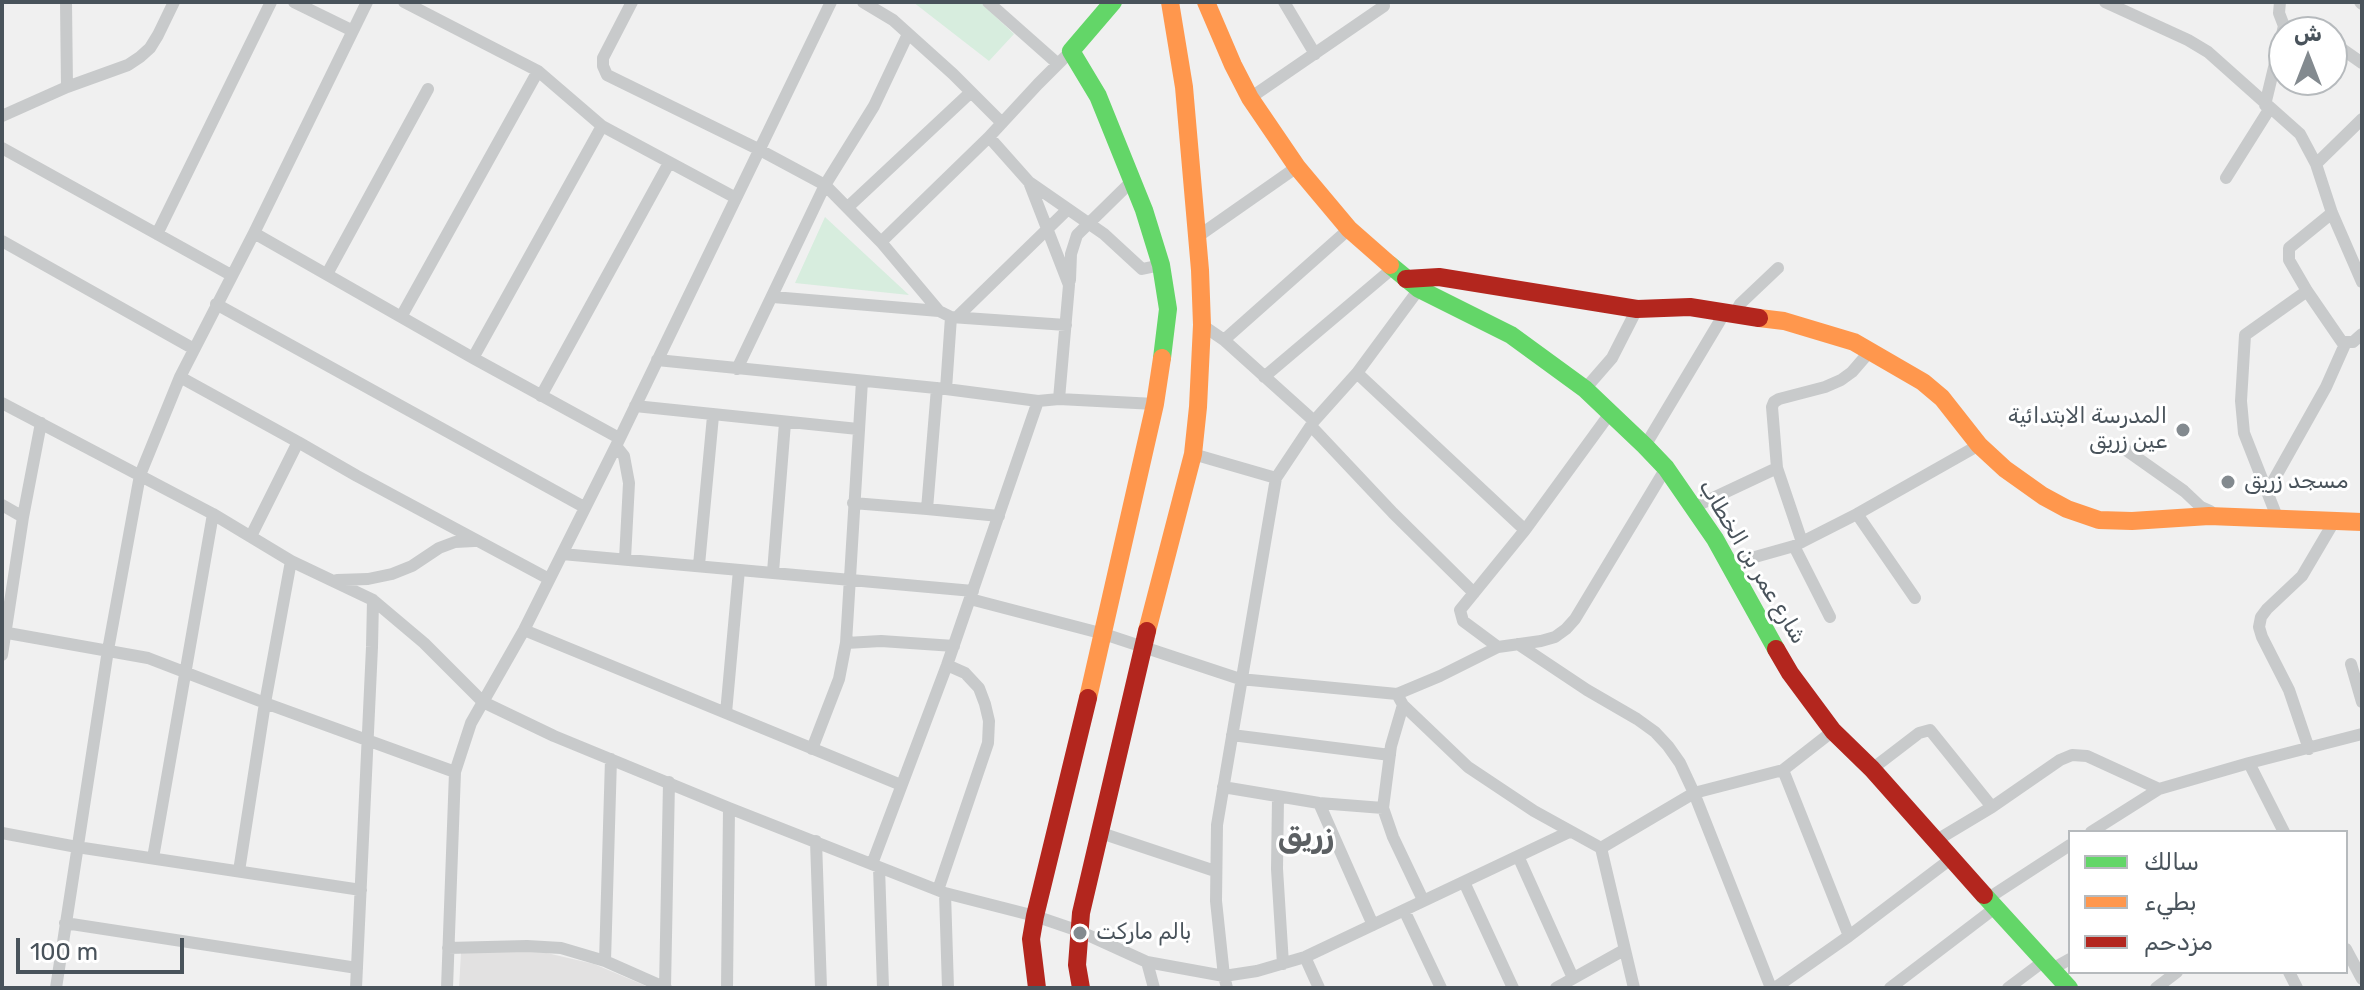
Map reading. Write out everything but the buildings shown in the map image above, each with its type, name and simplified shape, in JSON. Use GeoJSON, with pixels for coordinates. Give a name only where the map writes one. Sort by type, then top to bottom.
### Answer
{"type":"FeatureCollection","features":[{"type":"Feature","properties":{"kind":"street"},"geometry":{"type":"LineString","coordinates":[[66,2],[67,87]]}},
{"type":"Feature","properties":{"kind":"street"},"geometry":{"type":"LineString","coordinates":[[2,116],[67,87],[128,65],[150,48],[174,2]]}},
{"type":"Feature","properties":{"kind":"street"},"geometry":{"type":"LineString","coordinates":[[157,234],[271,2]]}},
{"type":"Feature","properties":{"kind":"street"},"geometry":{"type":"LineString","coordinates":[[294,2],[351,30]]}},
{"type":"Feature","properties":{"kind":"street"},"geometry":{"type":"LineString","coordinates":[[56,988],[108,650],[140,475],[180,377],[367,2]]}},
{"type":"Feature","properties":{"kind":"street"},"geometry":{"type":"LineString","coordinates":[[404,2],[538,71],[602,126],[736,198]]}},
{"type":"Feature","properties":{"kind":"street"},"geometry":{"type":"LineString","coordinates":[[632,2],[603,58],[607,75],[825,185],[949,315]]}},
{"type":"Feature","properties":{"kind":"street"},"geometry":{"type":"LineString","coordinates":[[447,988],[455,772],[471,723],[524,630],[618,442],[831,2]]}},
{"type":"Feature","properties":{"kind":"street"},"geometry":{"type":"LineString","coordinates":[[863,2],[893,20],[1002,123]]}},
{"type":"Feature","properties":{"kind":"street"},"geometry":{"type":"LineString","coordinates":[[988,2],[1065,58],[1098,96],[1133,180],[1161,265],[1168,309],[1155,404],[1104,634],[1035,916],[1031,939],[1037,988]]}},
{"type":"Feature","properties":{"kind":"street"},"geometry":{"type":"LineString","coordinates":[[1081,988],[1077,965],[1081,913],[1143,647],[1193,454],[1198,407],[1202,325],[1197,237],[1184,87],[1170,2]]}},
{"type":"Feature","properties":{"kind":"street"},"geometry":{"type":"LineString","coordinates":[[1191,2],[1209,10]]}},
{"type":"Feature","properties":{"kind":"street"},"geometry":{"type":"LineString","coordinates":[[1284,2],[1315,54]]}},
{"type":"Feature","properties":{"kind":"street"},"geometry":{"type":"LineString","coordinates":[[881,242],[989,137],[1114,3]]}},
{"type":"Feature","properties":{"kind":"street"},"geometry":{"type":"LineString","coordinates":[[2108,3],[2208,52],[2300,134],[2316,164],[2332,213],[2357,255],[2362,282]]}},
{"type":"Feature","properties":{"kind":"street"},"geometry":{"type":"LineString","coordinates":[[1250,98],[1384,6]]}},
{"type":"Feature","properties":{"kind":"street","name":"شارع عمر بن الخطاب"},"geometry":{"type":"LineString","coordinates":[[1209,10],[1250,98],[1297,167],[1349,229],[1406,279],[1511,335],[1585,389],[1666,468],[1730,564],[1790,673],[1833,731],[1872,769],[2069,988]]}},
{"type":"Feature","properties":{"kind":"street"},"geometry":{"type":"LineString","coordinates":[[737,369],[825,185],[874,106],[908,34]]}},
{"type":"Feature","properties":{"kind":"street"},"geometry":{"type":"LineString","coordinates":[[401,317],[538,71]]}},
{"type":"Feature","properties":{"kind":"street"},"geometry":{"type":"LineString","coordinates":[[327,274],[428,89]]}},
{"type":"Feature","properties":{"kind":"street"},"geometry":{"type":"LineString","coordinates":[[848,207],[971,92]]}},
{"type":"Feature","properties":{"kind":"street"},"geometry":{"type":"LineString","coordinates":[[2226,178],[2267,106],[2269,96]]}},
{"type":"Feature","properties":{"kind":"street"},"geometry":{"type":"LineString","coordinates":[[2316,164],[2362,119]]}},
{"type":"Feature","properties":{"kind":"street"},"geometry":{"type":"LineString","coordinates":[[473,358],[602,126]]}},
{"type":"Feature","properties":{"kind":"street"},"geometry":{"type":"LineString","coordinates":[[989,137],[1029,182],[1104,234],[1142,269],[1161,265]]}},
{"type":"Feature","properties":{"kind":"street"},"geometry":{"type":"LineString","coordinates":[[2,148],[231,275]]}},
{"type":"Feature","properties":{"kind":"street"},"geometry":{"type":"LineString","coordinates":[[541,396],[669,163]]}},
{"type":"Feature","properties":{"kind":"street"},"geometry":{"type":"LineString","coordinates":[[1197,237],[1297,167]]}},
{"type":"Feature","properties":{"kind":"street"},"geometry":{"type":"LineString","coordinates":[[1059,399],[1074,243],[1088,223],[1133,180]]}},
{"type":"Feature","properties":{"kind":"street"},"geometry":{"type":"LineString","coordinates":[[1029,182],[1069,285]]}},
{"type":"Feature","properties":{"kind":"street"},"geometry":{"type":"LineString","coordinates":[[927,509],[949,315],[1068,209]]}},
{"type":"Feature","properties":{"kind":"street"},"geometry":{"type":"LineString","coordinates":[[2332,213],[2289,248],[2289,260],[2342,342],[2353,342],[2362,334]]}},
{"type":"Feature","properties":{"kind":"street"},"geometry":{"type":"LineString","coordinates":[[1224,340],[1349,229]]}},
{"type":"Feature","properties":{"kind":"street"},"geometry":{"type":"LineString","coordinates":[[254,233],[618,442],[629,483],[625,559]]}},
{"type":"Feature","properties":{"kind":"street"},"geometry":{"type":"LineString","coordinates":[[2,241],[194,349]]}},
{"type":"Feature","properties":{"kind":"street"},"geometry":{"type":"LineString","coordinates":[[1645,446],[1729,315],[1778,268]]}},
{"type":"Feature","properties":{"kind":"street"},"geometry":{"type":"LineString","coordinates":[[1264,377],[1406,279],[1439,277],[1637,309],[1690,307],[1802,325],[1871,350],[1923,382],[1942,398],[1979,445],[2005,469],[2043,496],[2099,520],[2209,516],[2362,522]]}},
{"type":"Feature","properties":{"kind":"street"},"geometry":{"type":"LineString","coordinates":[[1225,982],[1215,871],[1217,825],[1276,478],[1313,423],[1357,373],[1406,279]]}},
{"type":"Feature","properties":{"kind":"street"},"geometry":{"type":"LineString","coordinates":[[2277,517],[2244,433],[2241,401],[2245,335],[2307,291]]}},
{"type":"Feature","properties":{"kind":"street"},"geometry":{"type":"LineString","coordinates":[[773,297],[1066,325]]}},
{"type":"Feature","properties":{"kind":"street"},"geometry":{"type":"LineString","coordinates":[[216,304],[584,507]]}},
{"type":"Feature","properties":{"kind":"street"},"geometry":{"type":"LineString","coordinates":[[1585,389],[1612,358],[1637,309]]}},
{"type":"Feature","properties":{"kind":"street"},"geometry":{"type":"LineString","coordinates":[[1202,325],[1224,340],[1313,423],[1393,513],[1474,593]]}},
{"type":"Feature","properties":{"kind":"street"},"geometry":{"type":"LineString","coordinates":[[2267,492],[2326,387],[2346,342]]}},
{"type":"Feature","properties":{"kind":"street"},"geometry":{"type":"LineString","coordinates":[[1830,617],[1798,544],[1777,468],[1771,413],[1774,402],[1841,380],[1871,350]]}},
{"type":"Feature","properties":{"kind":"street"},"geometry":{"type":"LineString","coordinates":[[657,360],[1038,401],[1059,399],[1155,404]]}},
{"type":"Feature","properties":{"kind":"street"},"geometry":{"type":"LineString","coordinates":[[1357,373],[1525,530]]}},
{"type":"Feature","properties":{"kind":"street"},"geometry":{"type":"LineString","coordinates":[[180,377],[549,579]]}},
{"type":"Feature","properties":{"kind":"street"},"geometry":{"type":"LineString","coordinates":[[812,749],[839,679],[846,643],[862,381]]}},
{"type":"Feature","properties":{"kind":"street"},"geometry":{"type":"LineString","coordinates":[[883,988],[875,865],[1038,401]]}},
{"type":"Feature","properties":{"kind":"street"},"geometry":{"type":"LineString","coordinates":[[2,403],[213,514],[291,561],[373,600],[424,643],[483,702],[729,808],[941,891],[1079,931],[1147,962],[1225,982],[1305,957],[1569,832]]}},
{"type":"Feature","properties":{"kind":"street"},"geometry":{"type":"LineString","coordinates":[[635,406],[858,429]]}},
{"type":"Feature","properties":{"kind":"street"},"geometry":{"type":"LineString","coordinates":[[1498,647],[1463,621],[1460,616],[1463,605],[1525,530],[1611,412]]}},
{"type":"Feature","properties":{"kind":"street"},"geometry":{"type":"LineString","coordinates":[[699,565],[713,416]]}},
{"type":"Feature","properties":{"kind":"street"},"geometry":{"type":"LineString","coordinates":[[2,655],[41,423]]}},
{"type":"Feature","properties":{"kind":"street"},"geometry":{"type":"LineString","coordinates":[[773,572],[785,423]]}},
{"type":"Feature","properties":{"kind":"street"},"geometry":{"type":"LineString","coordinates":[[251,536],[298,442]]}},
{"type":"Feature","properties":{"kind":"street"},"geometry":{"type":"LineString","coordinates":[[1730,564],[1798,544],[1979,445]]}},
{"type":"Feature","properties":{"kind":"street"},"geometry":{"type":"LineString","coordinates":[[2126,450],[2210,511],[2209,516]]}},
{"type":"Feature","properties":{"kind":"street"},"geometry":{"type":"LineString","coordinates":[[1193,454],[1276,478]]}},
{"type":"Feature","properties":{"kind":"street"},"geometry":{"type":"LineString","coordinates":[[1423,900],[1398,849],[1383,808],[1400,700],[1498,647],[1555,637],[1575,619],[1666,468]]}},
{"type":"Feature","properties":{"kind":"street"},"geometry":{"type":"LineString","coordinates":[[1694,507],[1777,468]]}},
{"type":"Feature","properties":{"kind":"street"},"geometry":{"type":"LineString","coordinates":[[853,503],[999,516]]}},
{"type":"Feature","properties":{"kind":"street"},"geometry":{"type":"LineString","coordinates":[[2,505],[23,517]]}},
{"type":"Feature","properties":{"kind":"street"},"geometry":{"type":"LineString","coordinates":[[153,858],[213,514]]}},
{"type":"Feature","properties":{"kind":"street"},"geometry":{"type":"LineString","coordinates":[[1857,514],[1915,598]]}},
{"type":"Feature","properties":{"kind":"street"},"geometry":{"type":"LineString","coordinates":[[2309,749],[2289,690],[2259,627],[2267,609],[2302,576],[2335,520]]}},
{"type":"Feature","properties":{"kind":"street"},"geometry":{"type":"LineString","coordinates":[[334,580],[368,579],[392,574],[412,566],[439,548],[455,542],[476,541]]}},
{"type":"Feature","properties":{"kind":"street"},"geometry":{"type":"LineString","coordinates":[[562,554],[848,579],[971,595],[1104,634],[1240,679],[1400,700],[1468,767],[1500,790],[1601,848]]}},
{"type":"Feature","properties":{"kind":"street"},"geometry":{"type":"LineString","coordinates":[[239,871],[291,561]]}},
{"type":"Feature","properties":{"kind":"street"},"geometry":{"type":"LineString","coordinates":[[726,713],[739,570]]}},
{"type":"Feature","properties":{"kind":"street"},"geometry":{"type":"LineString","coordinates":[[356,988],[373,600]]}},
{"type":"Feature","properties":{"kind":"street"},"geometry":{"type":"LineString","coordinates":[[524,630],[901,785]]}},
{"type":"Feature","properties":{"kind":"street"},"geometry":{"type":"LineString","coordinates":[[4,632],[148,658],[455,772]]}},
{"type":"Feature","properties":{"kind":"street"},"geometry":{"type":"LineString","coordinates":[[846,643],[881,641],[954,646]]}},
{"type":"Feature","properties":{"kind":"street"},"geometry":{"type":"LineString","coordinates":[[1518,644],[1655,732],[1680,763],[1773,988],[1849,936],[1952,858]]}},
{"type":"Feature","properties":{"kind":"street"},"geometry":{"type":"LineString","coordinates":[[2351,664],[2362,702]]}},
{"type":"Feature","properties":{"kind":"street"},"geometry":{"type":"LineString","coordinates":[[947,665],[965,673],[979,688],[985,704],[988,732],[988,743],[941,891],[948,988]]}},
{"type":"Feature","properties":{"kind":"street"},"geometry":{"type":"LineString","coordinates":[[1872,769],[1919,733],[1930,730],[1992,807]]}},
{"type":"Feature","properties":{"kind":"street"},"geometry":{"type":"LineString","coordinates":[[1601,848],[1694,793],[1783,770],[1833,731]]}},
{"type":"Feature","properties":{"kind":"street"},"geometry":{"type":"LineString","coordinates":[[2094,830],[2159,789],[2362,734]]}},
{"type":"Feature","properties":{"kind":"street"},"geometry":{"type":"LineString","coordinates":[[1232,735],[1390,755]]}},
{"type":"Feature","properties":{"kind":"street"},"geometry":{"type":"LineString","coordinates":[[1937,840],[1992,807],[2045,769],[2072,755],[2087,756],[2159,789]]}},
{"type":"Feature","properties":{"kind":"street"},"geometry":{"type":"LineString","coordinates":[[605,961],[611,759]]}},
{"type":"Feature","properties":{"kind":"street"},"geometry":{"type":"LineString","coordinates":[[2249,763],[2283,830]]}},
{"type":"Feature","properties":{"kind":"street"},"geometry":{"type":"LineString","coordinates":[[1783,770],[1849,936]]}},
{"type":"Feature","properties":{"kind":"street"},"geometry":{"type":"LineString","coordinates":[[448,948],[561,948],[605,961],[666,988],[669,782]]}},
{"type":"Feature","properties":{"kind":"street"},"geometry":{"type":"LineString","coordinates":[[1223,787],[1278,798],[1383,808]]}},
{"type":"Feature","properties":{"kind":"street"},"geometry":{"type":"LineString","coordinates":[[1278,798],[1277,885],[1283,964]]}},
{"type":"Feature","properties":{"kind":"street"},"geometry":{"type":"LineString","coordinates":[[1319,803],[1373,925]]}},
{"type":"Feature","properties":{"kind":"street"},"geometry":{"type":"LineString","coordinates":[[727,988],[729,808]]}},
{"type":"Feature","properties":{"kind":"street"},"geometry":{"type":"LineString","coordinates":[[1098,832],[1215,871]]}},
{"type":"Feature","properties":{"kind":"street"},"geometry":{"type":"LineString","coordinates":[[2,833],[361,890]]}},
{"type":"Feature","properties":{"kind":"street"},"geometry":{"type":"LineString","coordinates":[[816,841],[821,988]]}},
{"type":"Feature","properties":{"kind":"street"},"geometry":{"type":"LineString","coordinates":[[1890,988],[1991,903],[2068,846]]}},
{"type":"Feature","properties":{"kind":"street"},"geometry":{"type":"LineString","coordinates":[[1601,848],[1634,988]]}},
{"type":"Feature","properties":{"kind":"street"},"geometry":{"type":"LineString","coordinates":[[1518,856],[1573,978]]}},
{"type":"Feature","properties":{"kind":"street"},"geometry":{"type":"LineString","coordinates":[[1464,882],[1513,988]]}},
{"type":"Feature","properties":{"kind":"street"},"geometry":{"type":"LineString","coordinates":[[1404,910],[1441,988]]}},
{"type":"Feature","properties":{"kind":"street"},"geometry":{"type":"LineString","coordinates":[[65,923],[357,968]]}},
{"type":"Feature","properties":{"kind":"street"},"geometry":{"type":"LineString","coordinates":[[1556,988],[1624,950]]}},
{"type":"Feature","properties":{"kind":"street"},"geometry":{"type":"LineString","coordinates":[[2348,953],[2362,979]]}},
{"type":"Feature","properties":{"kind":"street"},"geometry":{"type":"LineString","coordinates":[[1305,957],[1319,988]]}},
{"type":"Feature","properties":{"kind":"street"},"geometry":{"type":"LineString","coordinates":[[2008,988],[2048,965],[2068,960]]}},
{"type":"Feature","properties":{"kind":"street"},"geometry":{"type":"LineString","coordinates":[[1147,962],[1154,988]]}},
{"type":"Feature","properties":{"kind":"street"},"geometry":{"type":"LineString","coordinates":[[2156,988],[2174,974]]}},
{"type":"Feature","properties":{"kind":"shaded area"},"geometry":{"type":"Polygon","coordinates":[[[534,950],[594,964],[651,988],[459,988],[461,953],[534,950]]]}},
{"type":"Feature","properties":{"kind":"green space"},"geometry":{"type":"Polygon","coordinates":[[[913,2],[980,2],[1014,34],[989,61],[913,2]]]}},
{"type":"Feature","properties":{"kind":"green space"},"geometry":{"type":"Polygon","coordinates":[[[825,217],[909,295],[795,283],[825,217]]]}},
{"type":"Feature","properties":{"kind":"traffic: fast"},"geometry":{"type":"LineString","coordinates":[[1113,2],[1071,51],[1098,96],[1144,210],[1161,265],[1168,309],[1162,358]]}},
{"type":"Feature","properties":{"kind":"traffic: fast"},"geometry":{"type":"LineString","coordinates":[[1390,265],[1419,289],[1511,335],[1585,389],[1645,446],[1666,468],[1715,539],[1776,649]]}},
{"type":"Feature","properties":{"kind":"traffic: fast"},"geometry":{"type":"LineString","coordinates":[[1984,895],[2069,988]]}},
{"type":"Feature","properties":{"kind":"traffic: slow"},"geometry":{"type":"LineString","coordinates":[[1147,631],[1193,454],[1202,325],[1184,87],[1170,2]]}},
{"type":"Feature","properties":{"kind":"traffic: slow"},"geometry":{"type":"LineString","coordinates":[[1206,2],[1250,98],[1297,167],[1349,229],[1390,265]]}},
{"type":"Feature","properties":{"kind":"traffic: slow"},"geometry":{"type":"LineString","coordinates":[[1759,318],[1784,321],[1854,342],[1923,382],[1942,398],[1979,445],[2005,469],[2043,496],[2067,509],[2099,520],[2209,516],[2362,522]]}},
{"type":"Feature","properties":{"kind":"traffic: slow"},"geometry":{"type":"LineString","coordinates":[[1088,698],[1155,404],[1162,358]]}},
{"type":"Feature","properties":{"kind":"traffic: jam"},"geometry":{"type":"LineString","coordinates":[[1406,279],[1439,277],[1637,309],[1690,307],[1759,318]]}},
{"type":"Feature","properties":{"kind":"traffic: jam"},"geometry":{"type":"LineString","coordinates":[[1081,988],[1077,965],[1081,913],[1147,631]]}},
{"type":"Feature","properties":{"kind":"traffic: jam"},"geometry":{"type":"LineString","coordinates":[[1776,649],[1833,731],[1872,769],[1984,895]]}},
{"type":"Feature","properties":{"kind":"traffic: jam"},"geometry":{"type":"LineString","coordinates":[[1037,988],[1031,939],[1035,916],[1088,698]]}},
{"type":"Feature","properties":{"kind":"place","name":"المدرسة الابتدائية عين زريق"},"geometry":{"type":"Point","coordinates":[2183,430]}},
{"type":"Feature","properties":{"kind":"place","name":"مسجد زريق"},"geometry":{"type":"Point","coordinates":[2228,482]}},
{"type":"Feature","properties":{"kind":"place","name":"بالم ماركت"},"geometry":{"type":"Point","coordinates":[1080,933]}},
{"type":"Feature","properties":{"kind":"district","name":"زريق"},"geometry":{"type":"Point","coordinates":[1306,837]}}]}
